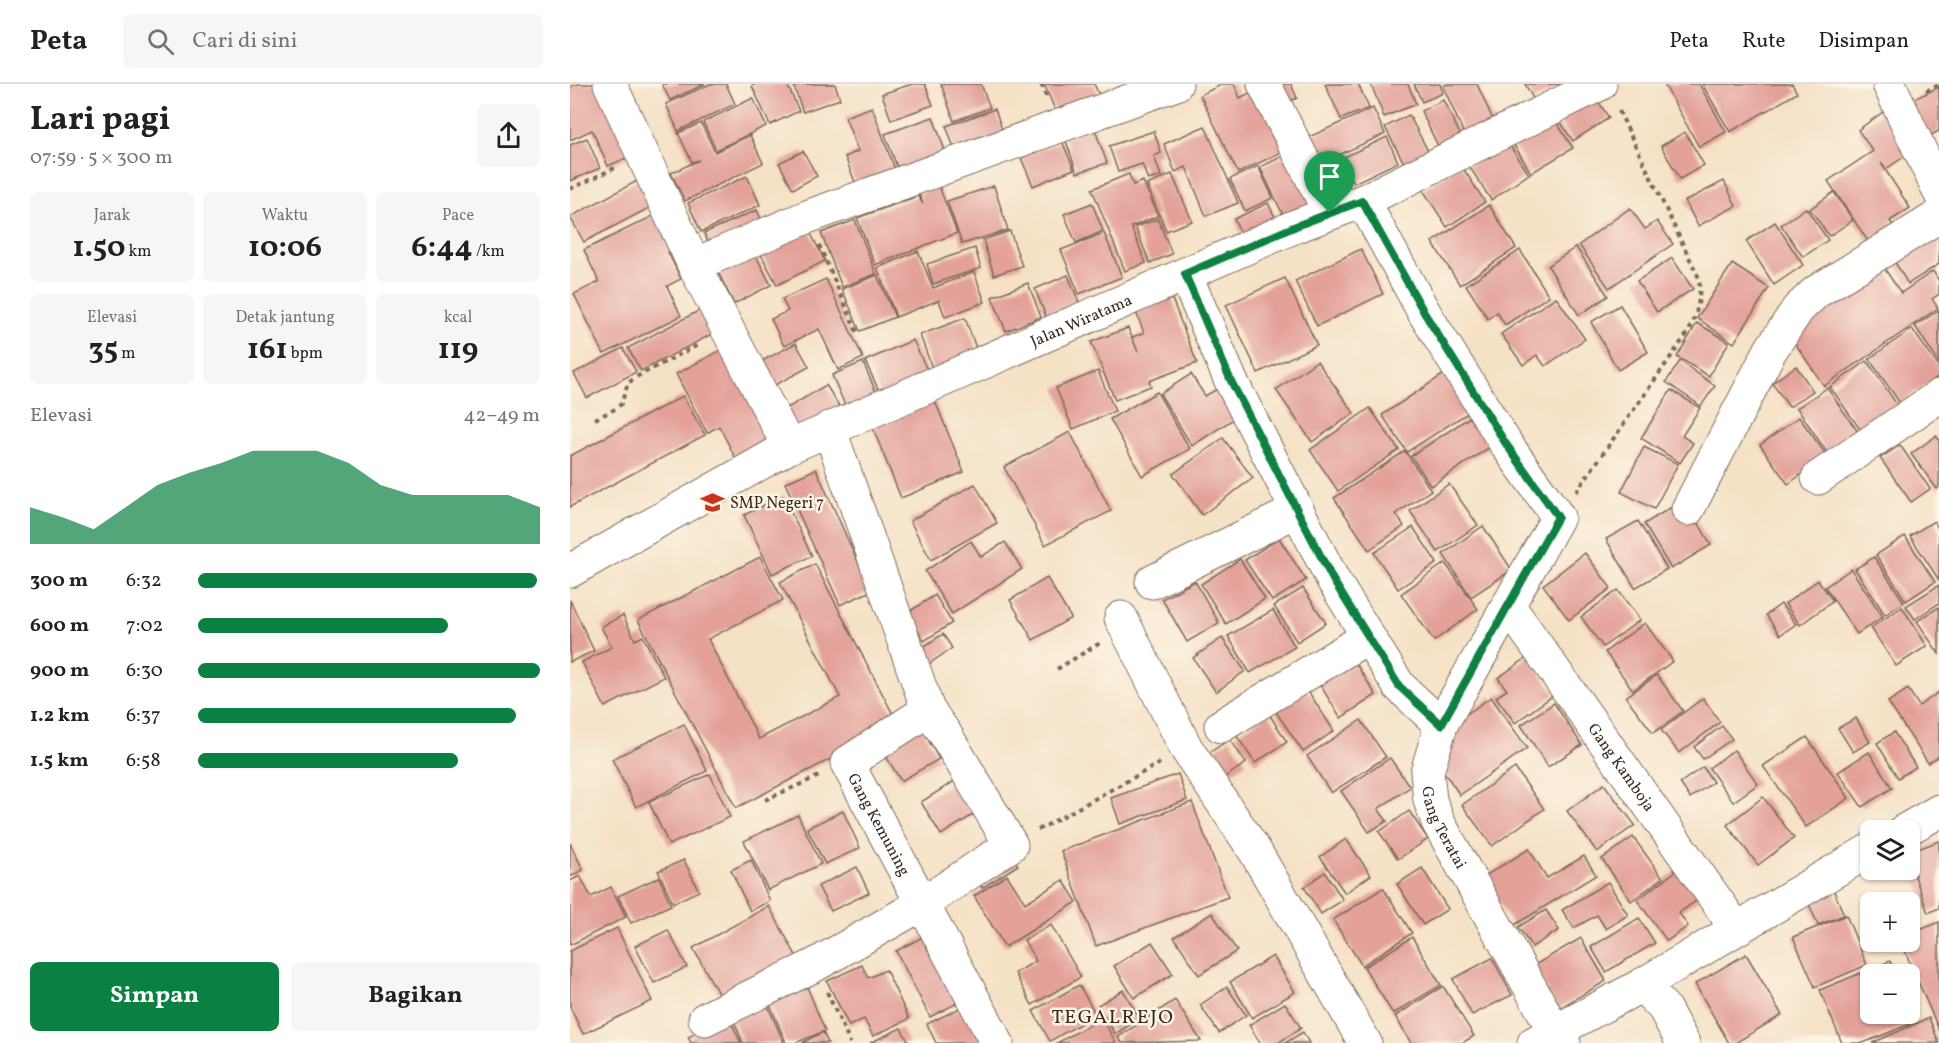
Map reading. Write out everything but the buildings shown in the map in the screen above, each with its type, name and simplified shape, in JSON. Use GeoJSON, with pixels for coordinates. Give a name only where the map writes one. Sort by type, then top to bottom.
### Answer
{"type":"FeatureCollection","features":[{"type":"Feature","properties":{"kind":"street"},"geometry":{"type":"LineString","coordinates":[[610,84],[694,265],[789,447]]}},
{"type":"Feature","properties":{"kind":"street"},"geometry":{"type":"LineString","coordinates":[[1264,84],[1330,213]]}},
{"type":"Feature","properties":{"kind":"street"},"geometry":{"type":"LineString","coordinates":[[1889,84],[1939,191]]}},
{"type":"Feature","properties":{"kind":"street"},"geometry":{"type":"LineString","coordinates":[[694,265],[807,217],[1169,85]]}},
{"type":"Feature","properties":{"kind":"street","name":"Jalan Wiratama"},"geometry":{"type":"LineString","coordinates":[[570,571],[789,447],[829,428],[1608,95]]}},
{"type":"Feature","properties":{"kind":"street"},"geometry":{"type":"LineString","coordinates":[[1185,274],[1227,372],[1296,511],[1366,638],[1399,686],[1441,725],[1558,517],[1506,444],[1425,314],[1362,201]]}},
{"type":"Feature","properties":{"kind":"street"},"geometry":{"type":"LineString","coordinates":[[1688,509],[1770,351],[1798,309],[1816,292],[1939,216]]}},
{"type":"Feature","properties":{"kind":"street"},"geometry":{"type":"LineString","coordinates":[[1818,478],[1939,396]]}},
{"type":"Feature","properties":{"kind":"street"},"geometry":{"type":"LineString","coordinates":[[705,1019],[815,964],[922,904],[1011,845],[944,732],[928,710],[829,428]]}},
{"type":"Feature","properties":{"kind":"street"},"geometry":{"type":"LineString","coordinates":[[1152,582],[1296,511]]}},
{"type":"Feature","properties":{"kind":"street","name":"Gang Kamboja"},"geometry":{"type":"LineString","coordinates":[[1508,605],[1736,928]]}},
{"type":"Feature","properties":{"kind":"street"},"geometry":{"type":"LineString","coordinates":[[1123,623],[1186,748],[1255,851],[1365,1043]]}},
{"type":"Feature","properties":{"kind":"street"},"geometry":{"type":"LineString","coordinates":[[1221,726],[1366,638]]}},
{"type":"Feature","properties":{"kind":"street","name":"Gang Kemuning"},"geometry":{"type":"LineString","coordinates":[[928,710],[847,763],[997,1043]]}},
{"type":"Feature","properties":{"kind":"street","name":"Gang Teratai"},"geometry":{"type":"LineString","coordinates":[[1441,725],[1427,772],[1430,800],[1438,822],[1551,1039]]}},
{"type":"Feature","properties":{"kind":"street"},"geometry":{"type":"LineString","coordinates":[[1920,822],[1939,811]]}},
{"type":"Feature","properties":{"kind":"street"},"geometry":{"type":"LineString","coordinates":[[1551,1039],[1860,856]]}},
{"type":"Feature","properties":{"kind":"street"},"geometry":{"type":"LineString","coordinates":[[1642,985],[1664,1008],[1683,1043]]}},
{"type":"Feature","properties":{"kind":"path"},"geometry":{"type":"LineString","coordinates":[[1558,517],[1689,331],[1701,296],[1699,278],[1608,95]]}},
{"type":"Feature","properties":{"kind":"path"},"geometry":{"type":"LineString","coordinates":[[570,189],[642,155]]}},
{"type":"Feature","properties":{"kind":"path"},"geometry":{"type":"LineString","coordinates":[[807,217],[858,334]]}},
{"type":"Feature","properties":{"kind":"path"},"geometry":{"type":"LineString","coordinates":[[595,418],[617,408],[621,404],[628,383],[638,376],[727,329]]}},
{"type":"Feature","properties":{"kind":"path"},"geometry":{"type":"LineString","coordinates":[[1057,669],[1123,623]]}},
{"type":"Feature","properties":{"kind":"path"},"geometry":{"type":"LineString","coordinates":[[1011,845],[1186,748]]}},
{"type":"Feature","properties":{"kind":"path"},"geometry":{"type":"LineString","coordinates":[[765,800],[847,763]]}},
{"type":"Feature","properties":{"kind":"path"},"geometry":{"type":"LineString","coordinates":[[815,964],[850,1043]]}},
{"type":"Feature","properties":{"kind":"place","name":"SMP Negeri 7"},"geometry":{"type":"Point","coordinates":[712,502]}},
{"type":"Feature","properties":{"kind":"district","name":"TEGALREJO"},"geometry":{"type":"Point","coordinates":[1113,1016]}},
{"type":"Feature","properties":{"kind":"route"},"geometry":{"type":"LineString","coordinates":[[1362,201],[1425,314],[1506,444],[1558,517],[1441,725],[1399,686],[1366,638],[1333,580],[1231,381],[1185,274],[1330,213],[1362,201]]}}]}
